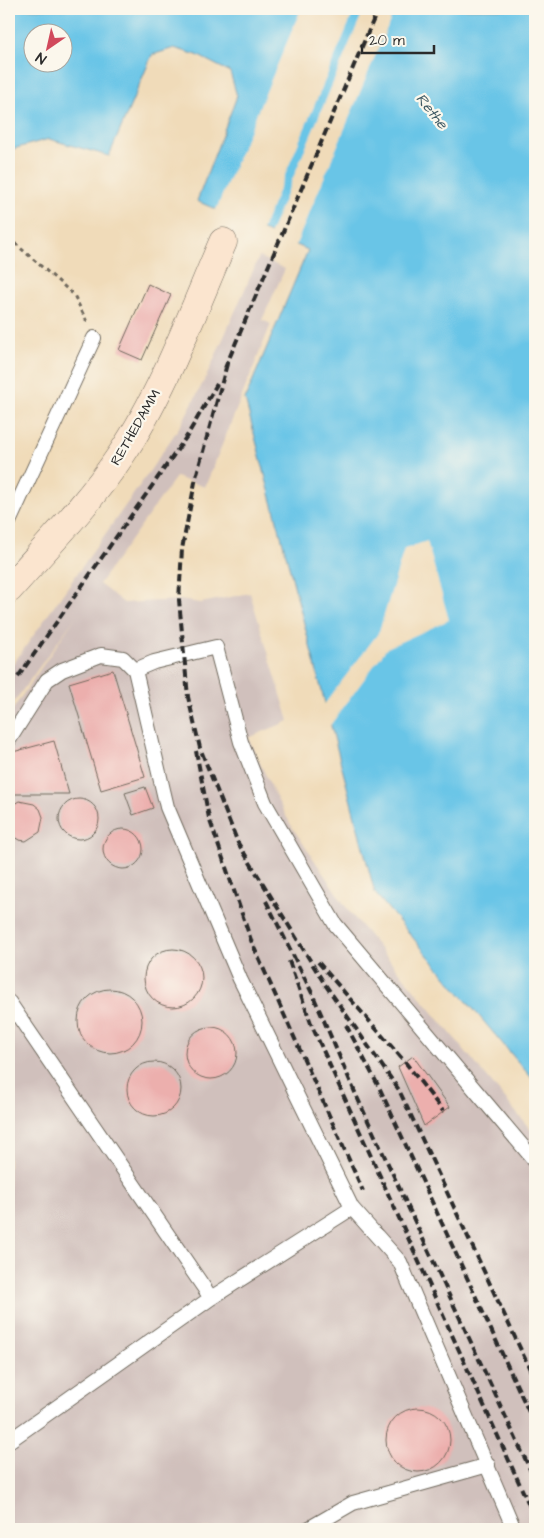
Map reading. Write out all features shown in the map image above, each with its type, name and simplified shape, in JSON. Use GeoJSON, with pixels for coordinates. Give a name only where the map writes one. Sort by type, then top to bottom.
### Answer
{"type":"FeatureCollection","features":[{"type":"Feature","properties":{"kind":"main road","name":"RETHEDAMM"},"geometry":{"type":"LineString","coordinates":[[9,589],[90,496],[121,455],[153,399],[223,242]]}},
{"type":"Feature","properties":{"kind":"lane"},"geometry":{"type":"LineString","coordinates":[[9,522],[94,338]]}},
{"type":"Feature","properties":{"kind":"lane"},"geometry":{"type":"LineString","coordinates":[[135,670],[154,662],[216,647],[241,742],[265,803],[335,924],[535,1161]]}},
{"type":"Feature","properties":{"kind":"lane"},"geometry":{"type":"LineString","coordinates":[[9,740],[47,680],[62,670],[101,655],[123,658],[135,670],[167,807],[240,979],[352,1208],[400,1262],[514,1529]]}},
{"type":"Feature","properties":{"kind":"lane"},"geometry":{"type":"LineString","coordinates":[[9,1002],[211,1298]]}},
{"type":"Feature","properties":{"kind":"lane"},"geometry":{"type":"LineString","coordinates":[[9,1441],[211,1298],[352,1208]]}},
{"type":"Feature","properties":{"kind":"lane"},"geometry":{"type":"LineString","coordinates":[[308,1529],[353,1503],[488,1465]]}},
{"type":"Feature","properties":{"kind":"path"},"geometry":{"type":"LineString","coordinates":[[9,238],[74,295],[94,338]]}},
{"type":"Feature","properties":{"kind":"shaded area"},"geometry":{"type":"Polygon","coordinates":[[[259,257],[285,269],[262,320],[271,324],[205,487],[176,477],[99,584],[124,603],[179,600],[201,603],[250,593],[289,721],[248,738],[278,801],[292,827],[348,910],[535,1135],[535,1529],[9,1529],[9,715],[77,615],[9,709],[9,670],[182,423],[208,373],[259,257]]]}},
{"type":"Feature","properties":{"kind":"water","name":"Rethe"},"geometry":{"type":"Polygon","coordinates":[[[9,9],[535,9],[535,1082],[375,893],[245,399],[308,250],[197,201],[237,96],[230,72],[197,55],[174,48],[152,55],[109,156],[49,139],[9,150],[9,9]]]}},
{"type":"Feature","properties":{"kind":"pier"},"geometry":{"type":"Polygon","coordinates":[[[301,9],[355,9],[261,232],[215,212],[301,9]]]}},
{"type":"Feature","properties":{"kind":"pier"},"geometry":{"type":"Polygon","coordinates":[[[364,9],[395,9],[295,247],[269,235],[364,9]]]}},
{"type":"Feature","properties":{"kind":"pier"},"geometry":{"type":"Polygon","coordinates":[[[427,541],[449,620],[387,648],[329,727],[323,706],[379,632],[404,549],[427,541]]]}},
{"type":"Feature","properties":{"kind":"building"},"geometry":{"type":"Polygon","coordinates":[[[148,284],[171,295],[142,360],[119,350],[148,284]]]}},
{"type":"Feature","properties":{"kind":"building"},"geometry":{"type":"Polygon","coordinates":[[[113,670],[145,777],[101,790],[69,683],[113,670]]]}},
{"type":"Feature","properties":{"kind":"building"},"geometry":{"type":"Polygon","coordinates":[[[54,741],[69,794],[14,794],[9,753],[54,741]]]}},
{"type":"Feature","properties":{"kind":"building"},"geometry":{"type":"Polygon","coordinates":[[[145,787],[153,808],[133,815],[125,793],[145,787]]]}},
{"type":"Feature","properties":{"kind":"building"},"geometry":{"type":"Polygon","coordinates":[[[83,799],[90,802],[96,808],[99,819],[98,827],[90,836],[83,839],[75,839],[68,836],[60,827],[59,815],[62,808],[71,800],[83,799]]]}},
{"type":"Feature","properties":{"kind":"building"},"geometry":{"type":"Polygon","coordinates":[[[19,801],[34,804],[40,809],[43,817],[40,832],[26,841],[19,840],[9,834],[9,807],[19,801]]]}},
{"type":"Feature","properties":{"kind":"building"},"geometry":{"type":"Polygon","coordinates":[[[119,829],[127,829],[134,832],[140,838],[143,849],[140,860],[134,866],[127,869],[119,869],[112,866],[106,860],[103,853],[103,845],[106,838],[112,832],[119,829]]]}},
{"type":"Feature","properties":{"kind":"building"},"geometry":{"type":"Polygon","coordinates":[[[167,949],[179,949],[194,957],[202,972],[202,984],[194,999],[179,1007],[167,1007],[152,999],[144,984],[144,972],[152,957],[167,949]]]}},
{"type":"Feature","properties":{"kind":"building"},"geometry":{"type":"Polygon","coordinates":[[[110,989],[128,995],[136,1003],[142,1021],[136,1039],[128,1047],[110,1053],[92,1047],[84,1039],[78,1021],[84,1003],[92,995],[110,989]]]}},
{"type":"Feature","properties":{"kind":"building"},"geometry":{"type":"Polygon","coordinates":[[[211,1027],[225,1031],[233,1039],[237,1053],[233,1067],[225,1075],[211,1079],[197,1075],[189,1067],[185,1053],[189,1039],[197,1031],[211,1027]]]}},
{"type":"Feature","properties":{"kind":"building"},"geometry":{"type":"Polygon","coordinates":[[[413,1056],[450,1107],[424,1126],[398,1067],[413,1056]]]}},
{"type":"Feature","properties":{"kind":"building"},"geometry":{"type":"Polygon","coordinates":[[[149,1062],[159,1062],[173,1070],[179,1079],[181,1089],[179,1099],[173,1108],[159,1116],[149,1116],[139,1111],[132,1104],[127,1094],[127,1084],[132,1074],[139,1067],[149,1062]]]}},
{"type":"Feature","properties":{"kind":"building"},"geometry":{"type":"Polygon","coordinates":[[[412,1408],[424,1408],[441,1417],[448,1428],[450,1440],[448,1452],[441,1463],[424,1472],[412,1472],[400,1467],[391,1458],[386,1446],[386,1434],[391,1422],[400,1413],[412,1408]]]}},
{"type":"Feature","properties":{"kind":"railway"},"geometry":{"type":"LineString","coordinates":[[225,368],[378,9]]}},
{"type":"Feature","properties":{"kind":"railway"},"geometry":{"type":"LineString","coordinates":[[227,364],[196,477],[182,549],[179,600],[188,697],[200,748],[238,843],[324,983],[399,1090],[535,1380]]}},
{"type":"Feature","properties":{"kind":"railway"},"geometry":{"type":"LineString","coordinates":[[18,677],[187,436],[217,384]]}},
{"type":"Feature","properties":{"kind":"railway"},"geometry":{"type":"LineString","coordinates":[[196,751],[209,818],[252,943],[363,1191]]}},
{"type":"Feature","properties":{"kind":"railway"},"geometry":{"type":"LineString","coordinates":[[266,901],[312,993],[357,1097],[535,1480]]}},
{"type":"Feature","properties":{"kind":"railway"},"geometry":{"type":"LineString","coordinates":[[289,961],[312,1026],[535,1518]]}},
{"type":"Feature","properties":{"kind":"railway"},"geometry":{"type":"LineString","coordinates":[[318,962],[405,1062],[443,1111]]}},
{"type":"Feature","properties":{"kind":"railway"},"geometry":{"type":"LineString","coordinates":[[346,1025],[379,1087],[535,1425]]}}]}
